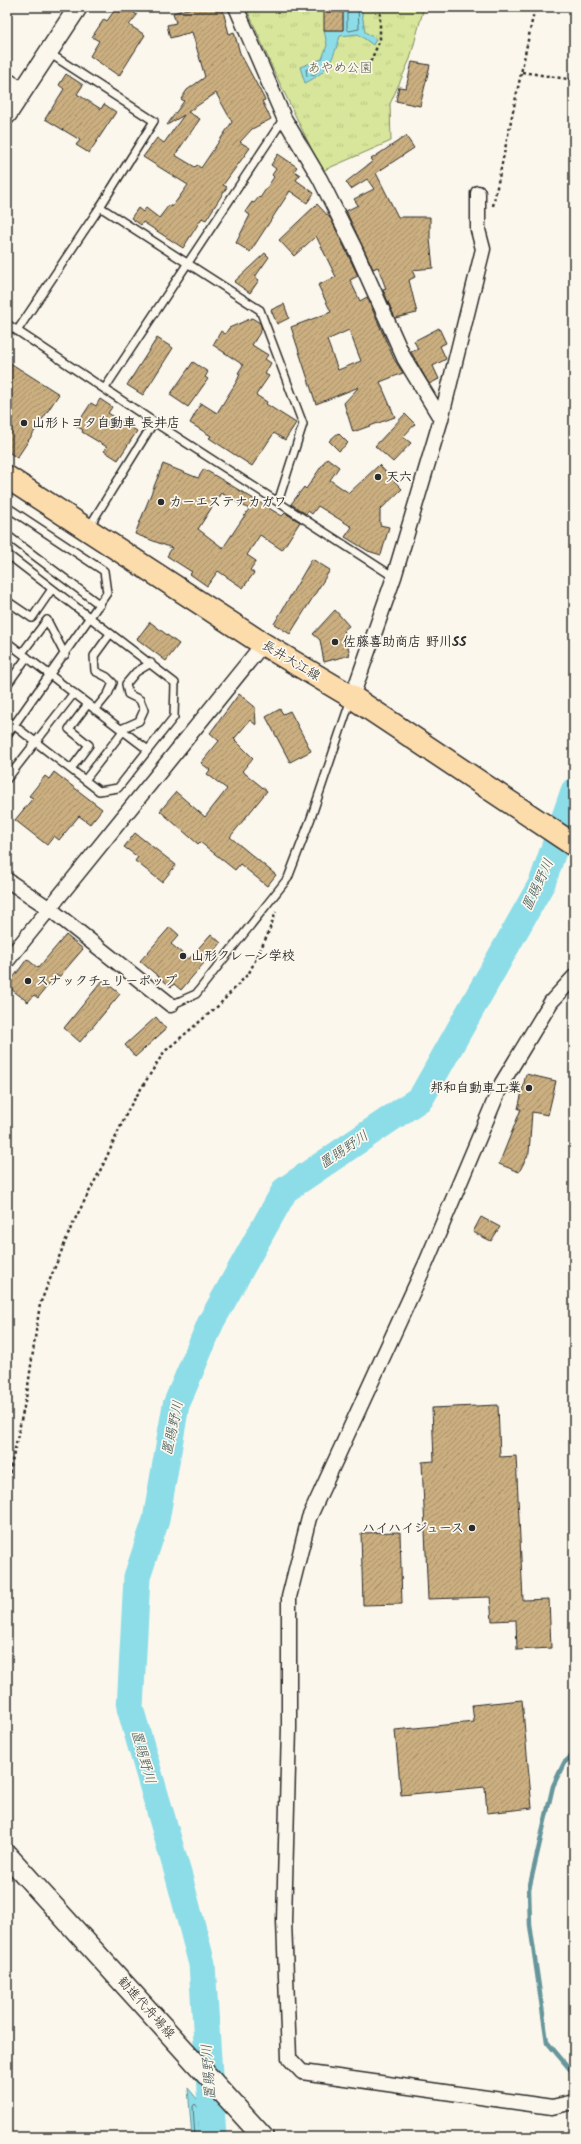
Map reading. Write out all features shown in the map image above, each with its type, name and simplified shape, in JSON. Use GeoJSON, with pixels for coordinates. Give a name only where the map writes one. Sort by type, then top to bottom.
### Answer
{"type":"FeatureCollection","features":[{"type":"Feature","properties":{"kind":"main road","name":"長井大江線"},"geometry":{"type":"LineString","coordinates":[[7,477],[263,644],[352,697],[486,788],[574,845]]}},
{"type":"Feature","properties":{"kind":"main road","name":"勧進代舟場線"},"geometry":{"type":"LineString","coordinates":[[7,1855],[263,2137]]}},
{"type":"Feature","properties":{"kind":"street"},"geometry":{"type":"LineString","coordinates":[[7,115],[78,7]]}},
{"type":"Feature","properties":{"kind":"street"},"geometry":{"type":"LineString","coordinates":[[236,7],[284,118],[320,180],[355,249],[404,358],[441,419]]}},
{"type":"Feature","properties":{"kind":"street"},"geometry":{"type":"LineString","coordinates":[[7,80],[23,90]]}},
{"type":"Feature","properties":{"kind":"street"},"geometry":{"type":"LineString","coordinates":[[352,697],[394,577],[441,419],[483,249],[478,230],[478,193]]}},
{"type":"Feature","properties":{"kind":"street"},"geometry":{"type":"LineString","coordinates":[[7,961],[263,644]]}},
{"type":"Feature","properties":{"kind":"street"},"geometry":{"type":"LineString","coordinates":[[7,880],[50,909],[171,1005]]}},
{"type":"Feature","properties":{"kind":"street"},"geometry":{"type":"LineString","coordinates":[[574,977],[551,1002],[502,1083],[426,1263],[309,1518],[289,1597],[289,1735],[284,1921],[289,2058],[302,2072],[552,2107],[574,2102]]}},
{"type":"Feature","properties":{"kind":"lane"},"geometry":{"type":"LineString","coordinates":[[17,330],[100,207],[154,121],[48,52]]}},
{"type":"Feature","properties":{"kind":"lane"},"geometry":{"type":"LineString","coordinates":[[106,388],[284,118]]}},
{"type":"Feature","properties":{"kind":"lane"},"geometry":{"type":"LineString","coordinates":[[100,207],[260,310],[303,424],[278,502]]}},
{"type":"Feature","properties":{"kind":"lane"},"geometry":{"type":"LineString","coordinates":[[7,324],[106,388],[154,422],[394,577]]}},
{"type":"Feature","properties":{"kind":"lane"},"geometry":{"type":"LineString","coordinates":[[87,530],[154,422]]}},
{"type":"Feature","properties":{"kind":"lane"},"geometry":{"type":"LineString","coordinates":[[7,507],[104,571],[107,594],[91,619],[7,735]]}},
{"type":"Feature","properties":{"kind":"lane"},"geometry":{"type":"LineString","coordinates":[[7,535],[100,605]]}},
{"type":"Feature","properties":{"kind":"lane"},"geometry":{"type":"LineString","coordinates":[[7,720],[99,791],[118,788],[174,717],[175,683],[151,663],[8,557]]}},
{"type":"Feature","properties":{"kind":"lane"},"geometry":{"type":"LineString","coordinates":[[7,600],[32,618],[52,589]]}},
{"type":"Feature","properties":{"kind":"lane"},"geometry":{"type":"LineString","coordinates":[[7,685],[48,620],[65,655]]}},
{"type":"Feature","properties":{"kind":"lane"},"geometry":{"type":"LineString","coordinates":[[95,710],[108,694],[113,683],[107,677],[95,671],[94,656],[110,634]]}},
{"type":"Feature","properties":{"kind":"lane"},"geometry":{"type":"LineString","coordinates":[[7,642],[148,750]]}},
{"type":"Feature","properties":{"kind":"lane"},"geometry":{"type":"LineString","coordinates":[[85,780],[122,730],[139,721],[144,710],[140,700],[128,694],[126,684],[136,672],[151,663]]}},
{"type":"Feature","properties":{"kind":"lane"},"geometry":{"type":"LineString","coordinates":[[7,780],[74,693]]}},
{"type":"Feature","properties":{"kind":"lane"},"geometry":{"type":"LineString","coordinates":[[171,1005],[196,994],[288,878],[311,818],[352,697]]}},
{"type":"Feature","properties":{"kind":"lane"},"geometry":{"type":"LineString","coordinates":[[71,769],[89,746],[69,728],[88,704]]}},
{"type":"Feature","properties":{"kind":"path"},"geometry":{"type":"LineString","coordinates":[[368,67],[380,40],[380,7]]}},
{"type":"Feature","properties":{"kind":"path"},"geometry":{"type":"LineString","coordinates":[[492,214],[535,7]]}},
{"type":"Feature","properties":{"kind":"path"},"geometry":{"type":"LineString","coordinates":[[522,72],[574,80]]}},
{"type":"Feature","properties":{"kind":"path"},"geometry":{"type":"LineString","coordinates":[[7,1485],[28,1392],[40,1304],[72,1225],[103,1165],[129,1108],[164,1052],[218,1006],[249,973],[267,936],[278,907]]}},
{"type":"Feature","properties":{"kind":"green space","name":"あやめ公園"},"geometry":{"type":"Polygon","coordinates":[[[246,7],[424,7],[410,59],[390,104],[391,141],[322,171],[272,67],[246,7]]]}},
{"type":"Feature","properties":{"kind":"water"},"geometry":{"type":"Polygon","coordinates":[[[343,7],[361,7],[365,32],[376,39],[373,45],[358,34],[340,36],[332,59],[324,70],[313,79],[305,83],[300,67],[322,59],[327,45],[324,30],[343,30],[343,7]]]}},
{"type":"Feature","properties":{"kind":"water"},"geometry":{"type":"Polygon","coordinates":[[[188,2088],[227,2135],[228,2137],[192,2137],[188,2088]]]}},
{"type":"Feature","properties":{"kind":"building"},"geometry":{"type":"Polygon","coordinates":[[[117,7],[127,7],[137,15],[129,25],[145,35],[119,76],[90,56],[99,41],[92,37],[104,19],[107,21],[117,7]]]}},
{"type":"Feature","properties":{"kind":"building"},"geometry":{"type":"Polygon","coordinates":[[[194,7],[222,7],[229,34],[234,32],[240,53],[265,100],[262,101],[271,119],[252,129],[240,142],[250,148],[223,185],[227,187],[206,220],[202,218],[183,248],[143,222],[141,225],[131,218],[138,208],[143,212],[146,208],[159,218],[169,205],[172,207],[188,185],[143,157],[157,138],[164,143],[184,115],[167,125],[184,101],[181,99],[187,90],[205,77],[192,32],[170,38],[167,25],[176,23],[173,13],[194,7]],[[216,93],[188,112],[200,119],[175,155],[195,167],[197,165],[201,168],[232,122],[216,93]]]}},
{"type":"Feature","properties":{"kind":"building"},"geometry":{"type":"Polygon","coordinates":[[[324,7],[343,7],[343,30],[324,30],[324,7]]]}},
{"type":"Feature","properties":{"kind":"building"},"geometry":{"type":"Polygon","coordinates":[[[412,62],[430,65],[420,106],[396,101],[399,87],[406,88],[412,62]]]}},
{"type":"Feature","properties":{"kind":"building"},"geometry":{"type":"Polygon","coordinates":[[[66,74],[83,85],[77,94],[101,109],[104,104],[116,112],[89,153],[76,145],[80,140],[45,119],[64,89],[59,85],[66,74]]]}},
{"type":"Feature","properties":{"kind":"building"},"geometry":{"type":"Polygon","coordinates":[[[406,136],[414,148],[376,173],[398,217],[430,217],[430,239],[433,268],[412,270],[415,277],[409,280],[417,313],[395,318],[383,290],[386,289],[378,267],[373,269],[346,211],[358,205],[354,199],[374,189],[367,179],[351,189],[346,182],[373,161],[371,159],[406,136]]]}},
{"type":"Feature","properties":{"kind":"building"},"geometry":{"type":"Polygon","coordinates":[[[278,154],[297,167],[294,171],[300,175],[296,180],[314,193],[307,203],[290,191],[250,252],[236,243],[250,215],[245,212],[252,202],[254,203],[259,197],[260,198],[274,177],[272,175],[276,169],[271,165],[278,154]]]}},
{"type":"Feature","properties":{"kind":"building"},"geometry":{"type":"Polygon","coordinates":[[[317,204],[331,219],[358,276],[350,280],[360,301],[367,297],[394,359],[403,373],[380,382],[395,417],[353,432],[344,403],[359,387],[316,404],[291,327],[331,312],[318,285],[336,277],[316,236],[294,256],[279,240],[317,204]],[[349,330],[327,340],[338,370],[361,361],[349,330]]]}},
{"type":"Feature","properties":{"kind":"building"},"geometry":{"type":"Polygon","coordinates":[[[265,253],[269,257],[255,277],[259,280],[250,293],[234,282],[265,253]]]}},
{"type":"Feature","properties":{"kind":"building"},"geometry":{"type":"Polygon","coordinates":[[[284,304],[289,318],[277,324],[271,310],[284,304]]]}},
{"type":"Feature","properties":{"kind":"building"},"geometry":{"type":"Polygon","coordinates":[[[252,318],[260,323],[262,329],[252,345],[268,355],[265,359],[271,363],[265,374],[269,376],[256,395],[267,402],[266,404],[296,423],[285,440],[274,433],[252,466],[209,438],[211,436],[190,423],[201,403],[217,413],[240,374],[238,373],[243,365],[213,345],[221,331],[225,334],[229,328],[252,318]]]}},
{"type":"Feature","properties":{"kind":"building"},"geometry":{"type":"Polygon","coordinates":[[[439,328],[446,343],[440,346],[446,359],[433,366],[439,379],[429,384],[411,352],[418,349],[414,341],[439,328]]]}},
{"type":"Feature","properties":{"kind":"building"},"geometry":{"type":"Polygon","coordinates":[[[157,338],[173,348],[143,395],[127,385],[157,338]]]}},
{"type":"Feature","properties":{"kind":"building","name":"山形トヨタ自動車 長井店"},"geometry":{"type":"Polygon","coordinates":[[[7,361],[59,394],[17,458],[7,451],[7,361]]]}},
{"type":"Feature","properties":{"kind":"building"},"geometry":{"type":"Polygon","coordinates":[[[193,362],[208,372],[205,377],[208,379],[188,407],[170,395],[193,362]]]}},
{"type":"Feature","properties":{"kind":"building"},"geometry":{"type":"Polygon","coordinates":[[[100,399],[112,407],[108,413],[137,431],[118,460],[104,451],[107,447],[82,432],[83,430],[76,426],[91,403],[96,406],[100,399]]]}},
{"type":"Feature","properties":{"kind":"building"},"geometry":{"type":"Polygon","coordinates":[[[405,414],[415,424],[403,437],[411,443],[393,462],[375,446],[405,414]]]}},
{"type":"Feature","properties":{"kind":"building"},"geometry":{"type":"Polygon","coordinates":[[[338,433],[348,443],[339,451],[329,441],[338,433]]]}},
{"type":"Feature","properties":{"kind":"building"},"geometry":{"type":"Polygon","coordinates":[[[327,458],[339,467],[330,480],[349,493],[379,465],[402,489],[380,510],[380,525],[389,527],[381,555],[368,551],[345,537],[352,527],[318,506],[312,514],[308,511],[306,514],[291,504],[304,487],[306,489],[327,458]]]}},
{"type":"Feature","properties":{"kind":"building"},"geometry":{"type":"Polygon","coordinates":[[[163,464],[198,478],[204,469],[282,516],[285,513],[300,522],[282,550],[260,535],[247,555],[256,561],[250,570],[254,573],[243,588],[218,571],[207,586],[190,574],[192,572],[167,556],[172,548],[135,534],[163,464]],[[221,493],[198,529],[223,548],[249,509],[221,493]]]}},
{"type":"Feature","properties":{"kind":"building"},"geometry":{"type":"Polygon","coordinates":[[[312,559],[330,570],[290,634],[274,624],[312,559]]]}},
{"type":"Feature","properties":{"kind":"building"},"geometry":{"type":"Polygon","coordinates":[[[335,610],[349,626],[344,630],[350,655],[324,662],[320,640],[313,634],[335,610]]]}},
{"type":"Feature","properties":{"kind":"building"},"geometry":{"type":"Polygon","coordinates":[[[150,622],[179,644],[166,661],[137,639],[150,622]]]}},
{"type":"Feature","properties":{"kind":"building"},"geometry":{"type":"Polygon","coordinates":[[[239,694],[255,707],[256,725],[250,720],[234,739],[253,758],[242,771],[267,791],[230,837],[276,875],[267,886],[240,864],[235,870],[200,842],[198,844],[160,811],[176,792],[205,817],[227,789],[207,774],[210,770],[201,763],[219,741],[210,733],[239,694]]]}},
{"type":"Feature","properties":{"kind":"building"},"geometry":{"type":"Polygon","coordinates":[[[280,709],[283,714],[290,711],[311,751],[290,762],[266,717],[280,709]]]}},
{"type":"Feature","properties":{"kind":"building"},"geometry":{"type":"Polygon","coordinates":[[[54,772],[102,809],[90,824],[79,816],[59,840],[54,836],[47,845],[15,820],[33,798],[29,796],[45,776],[49,779],[54,772]]]}},
{"type":"Feature","properties":{"kind":"building"},"geometry":{"type":"Polygon","coordinates":[[[135,833],[176,865],[162,882],[135,861],[138,857],[124,847],[135,833]]]}},
{"type":"Feature","properties":{"kind":"building"},"geometry":{"type":"Polygon","coordinates":[[[170,927],[179,935],[171,944],[189,959],[211,934],[221,943],[181,990],[174,984],[171,987],[140,961],[170,927]]]}},
{"type":"Feature","properties":{"kind":"building"},"geometry":{"type":"Polygon","coordinates":[[[66,935],[83,949],[59,977],[56,975],[38,998],[34,995],[28,1002],[7,986],[27,959],[38,968],[66,935]]]}},
{"type":"Feature","properties":{"kind":"building"},"geometry":{"type":"Polygon","coordinates":[[[103,980],[120,994],[80,1042],[64,1028],[103,980]]]}},
{"type":"Feature","properties":{"kind":"building"},"geometry":{"type":"Polygon","coordinates":[[[156,1017],[166,1029],[135,1057],[125,1045],[156,1017]]]}},
{"type":"Feature","properties":{"kind":"building"},"geometry":{"type":"Polygon","coordinates":[[[526,1074],[556,1081],[548,1115],[532,1112],[529,1153],[519,1172],[499,1164],[521,1109],[518,1109],[526,1074]]]}},
{"type":"Feature","properties":{"kind":"building"},"geometry":{"type":"Polygon","coordinates":[[[481,1217],[500,1227],[491,1241],[473,1232],[481,1217]]]}},
{"type":"Feature","properties":{"kind":"building","name":"ハイハイジュース"},"geometry":{"type":"Polygon","coordinates":[[[498,1405],[500,1457],[516,1456],[523,1600],[549,1599],[551,1648],[517,1650],[516,1620],[492,1621],[490,1597],[428,1599],[422,1462],[434,1461],[432,1408],[498,1405]]]}},
{"type":"Feature","properties":{"kind":"building"},"geometry":{"type":"Polygon","coordinates":[[[400,1532],[402,1604],[363,1605],[361,1533],[400,1532]]]}},
{"type":"Feature","properties":{"kind":"building"},"geometry":{"type":"Polygon","coordinates":[[[522,1700],[532,1808],[487,1813],[485,1787],[401,1795],[395,1730],[474,1722],[472,1705],[522,1700]]]}},
{"type":"Feature","properties":{"kind":"waterway","name":"置賜野川"},"geometry":{"type":"LineString","coordinates":[[213,2137],[202,1964],[179,1877],[130,1708],[137,1577],[156,1520],[176,1405],[211,1322],[285,1190],[421,1098],[542,883],[574,791]]}},
{"type":"Feature","properties":{"kind":"waterway"},"geometry":{"type":"LineString","coordinates":[[574,1754],[564,1763],[553,1786],[529,1889],[530,1925],[547,2042],[574,2074]]}},
{"type":"Feature","properties":{"kind":"place","name":"山形トヨタ自動車 長井店"},"geometry":{"type":"Point","coordinates":[24,423]}},
{"type":"Feature","properties":{"kind":"place","name":"天六"},"geometry":{"type":"Point","coordinates":[378,477]}},
{"type":"Feature","properties":{"kind":"place","name":"カーエステナカガワ"},"geometry":{"type":"Point","coordinates":[161,502]}},
{"type":"Feature","properties":{"kind":"place","name":"佐藤喜助商店 野川SS"},"geometry":{"type":"Point","coordinates":[335,642]}},
{"type":"Feature","properties":{"kind":"place","name":"山形クレーン学校"},"geometry":{"type":"Point","coordinates":[183,956]}},
{"type":"Feature","properties":{"kind":"place","name":"スナックチェリーポップ"},"geometry":{"type":"Point","coordinates":[28,981]}},
{"type":"Feature","properties":{"kind":"place","name":"邦和自動車工業"},"geometry":{"type":"Point","coordinates":[529,1088]}},
{"type":"Feature","properties":{"kind":"place","name":"ハイハイジュース"},"geometry":{"type":"Point","coordinates":[472,1528]}}]}
